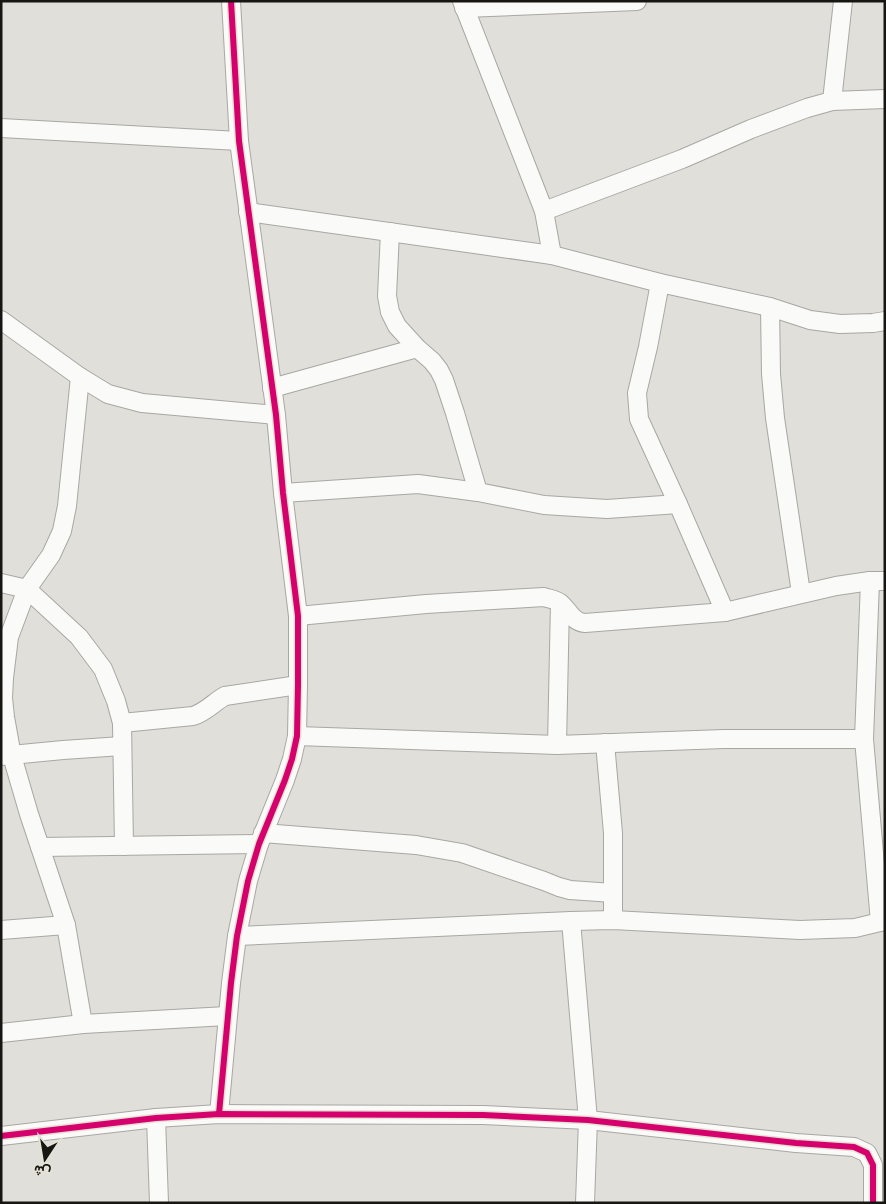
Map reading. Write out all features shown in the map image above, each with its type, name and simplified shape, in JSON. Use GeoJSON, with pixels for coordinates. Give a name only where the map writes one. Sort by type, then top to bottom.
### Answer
{"type":"FeatureCollection","features":[{"type":"Feature","properties":{"kind":"street"},"geometry":{"type":"LineString","coordinates":[[219,1114],[236,936],[248,881],[261,838],[290,766],[297,736],[298,685],[298,616],[283,493],[276,415],[239,141],[231,1]]}},
{"type":"Feature","properties":{"kind":"street"},"geometry":{"type":"LineString","coordinates":[[552,255],[544,212],[463,5],[637,1]]}},
{"type":"Feature","properties":{"kind":"street"},"geometry":{"type":"LineString","coordinates":[[832,101],[843,1]]}},
{"type":"Feature","properties":{"kind":"street"},"geometry":{"type":"LineString","coordinates":[[544,212],[807,108],[832,101],[885,99]]}},
{"type":"Feature","properties":{"kind":"street"},"geometry":{"type":"LineString","coordinates":[[1,128],[239,141]]}},
{"type":"Feature","properties":{"kind":"street"},"geometry":{"type":"LineString","coordinates":[[248,212],[552,255],[660,284],[770,307],[810,320],[840,324],[885,321]]}},
{"type":"Feature","properties":{"kind":"street"},"geometry":{"type":"LineString","coordinates":[[390,232],[387,296],[390,312],[397,326],[432,361],[444,380],[478,492]]}},
{"type":"Feature","properties":{"kind":"street"},"geometry":{"type":"LineString","coordinates":[[660,284],[637,393],[639,419],[725,612]]}},
{"type":"Feature","properties":{"kind":"street"},"geometry":{"type":"LineString","coordinates":[[770,307],[771,374],[775,418],[801,593]]}},
{"type":"Feature","properties":{"kind":"street"},"geometry":{"type":"LineString","coordinates":[[1,320],[80,378],[108,394],[142,403],[276,415]]}},
{"type":"Feature","properties":{"kind":"street"},"geometry":{"type":"LineString","coordinates":[[272,388],[417,348]]}},
{"type":"Feature","properties":{"kind":"street"},"geometry":{"type":"LineString","coordinates":[[80,378],[67,506],[62,531],[51,555],[27,589],[9,637],[2,698],[7,756],[29,814],[66,925],[83,1024]]}},
{"type":"Feature","properties":{"kind":"street"},"geometry":{"type":"LineString","coordinates":[[283,493],[418,484],[478,492],[544,506],[607,509],[678,504]]}},
{"type":"Feature","properties":{"kind":"street"},"geometry":{"type":"LineString","coordinates":[[236,936],[613,920],[800,930],[855,928],[882,920],[864,739],[877,581],[801,593],[725,612],[585,623],[575,620],[560,603],[544,597],[426,604],[298,616]]}},
{"type":"Feature","properties":{"kind":"street"},"geometry":{"type":"LineString","coordinates":[[1,584],[27,589],[79,637],[103,669],[116,701],[122,724],[124,846]]}},
{"type":"Feature","properties":{"kind":"street"},"geometry":{"type":"LineString","coordinates":[[557,745],[560,603]]}},
{"type":"Feature","properties":{"kind":"street"},"geometry":{"type":"LineString","coordinates":[[122,724],[193,716],[225,696],[298,685]]}},
{"type":"Feature","properties":{"kind":"street"},"geometry":{"type":"LineString","coordinates":[[297,736],[557,745],[724,739],[864,739]]}},
{"type":"Feature","properties":{"kind":"street"},"geometry":{"type":"LineString","coordinates":[[605,743],[612,833],[613,920]]}},
{"type":"Feature","properties":{"kind":"street"},"geometry":{"type":"LineString","coordinates":[[7,756],[122,746]]}},
{"type":"Feature","properties":{"kind":"street"},"geometry":{"type":"LineString","coordinates":[[40,846],[124,846],[261,838],[416,845],[462,853],[570,890],[613,893]]}},
{"type":"Feature","properties":{"kind":"street"},"geometry":{"type":"LineString","coordinates":[[571,921],[588,1120],[585,1203]]}},
{"type":"Feature","properties":{"kind":"street"},"geometry":{"type":"LineString","coordinates":[[1,930],[66,925]]}},
{"type":"Feature","properties":{"kind":"street"},"geometry":{"type":"LineString","coordinates":[[1,1033],[83,1024],[227,1016]]}},
{"type":"Feature","properties":{"kind":"street"},"geometry":{"type":"LineString","coordinates":[[1,1136],[156,1118],[219,1114],[483,1115],[588,1120],[796,1143],[854,1147],[867,1153],[873,1165],[872,1203]]}},
{"type":"Feature","properties":{"kind":"street"},"geometry":{"type":"LineString","coordinates":[[156,1118],[160,1203]]}},
{"type":"Feature","properties":{"kind":"cycle path"},"geometry":{"type":"LineString","coordinates":[[219,1114],[237,936],[248,881],[259,844],[292,759],[297,736],[298,685],[298,616],[283,493],[276,415],[239,141],[231,1]]}},
{"type":"Feature","properties":{"kind":"cycle path"},"geometry":{"type":"LineString","coordinates":[[1,1136],[156,1118],[219,1114],[483,1115],[588,1120],[796,1143],[854,1147],[867,1153],[873,1165],[873,1203]]}}]}
